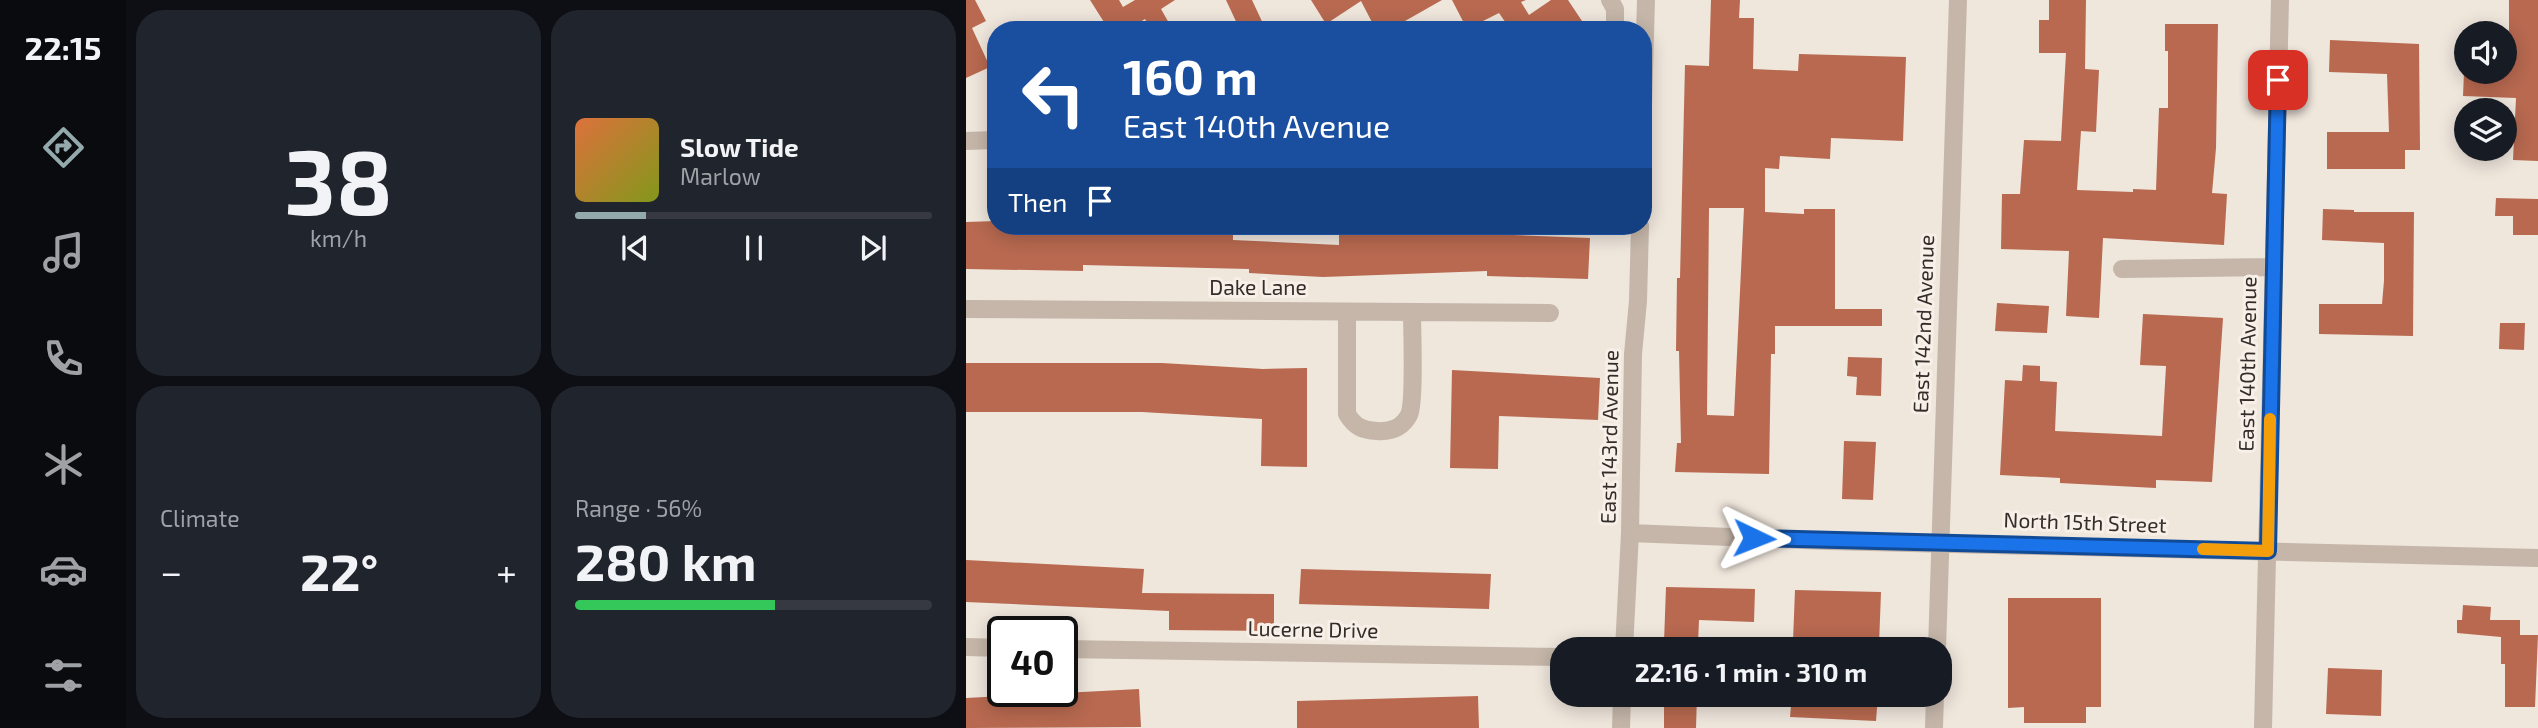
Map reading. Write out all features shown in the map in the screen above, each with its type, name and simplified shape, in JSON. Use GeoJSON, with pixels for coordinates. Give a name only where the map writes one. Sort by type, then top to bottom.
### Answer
{"type":"FeatureCollection","features":[{"type":"Feature","properties":{"kind":"street"},"geometry":{"type":"LineString","coordinates":[[1610,0],[1615,9],[1615,21]]}},
{"type":"Feature","properties":{"kind":"street"},"geometry":{"type":"LineString","coordinates":[[1645,21],[1646,0]]}},
{"type":"Feature","properties":{"kind":"street","name":"East 142nd Avenue"},"geometry":{"type":"LineString","coordinates":[[1937,637],[1958,0]]}},
{"type":"Feature","properties":{"kind":"street","name":"East 140th Avenue"},"geometry":{"type":"LineString","coordinates":[[2263,728],[2280,0]]}},
{"type":"Feature","properties":{"kind":"street"},"geometry":{"type":"LineString","coordinates":[[966,141],[987,140]]}},
{"type":"Feature","properties":{"kind":"street","name":"East 143rd Avenue"},"geometry":{"type":"LineString","coordinates":[[1625,637],[1640,235]]}},
{"type":"Feature","properties":{"kind":"street"},"geometry":{"type":"LineString","coordinates":[[2122,269],[2272,267]]}},
{"type":"Feature","properties":{"kind":"street","name":"Dake Lane"},"geometry":{"type":"LineString","coordinates":[[966,309],[1550,313]]}},
{"type":"Feature","properties":{"kind":"street"},"geometry":{"type":"LineString","coordinates":[[1347,312],[1347,414],[1354,426],[1368,431],[1384,432],[1399,428],[1411,412],[1412,312]]}},
{"type":"Feature","properties":{"kind":"street","name":"North 15th Street"},"geometry":{"type":"LineString","coordinates":[[1630,533],[1829,541],[2538,558]]}},
{"type":"Feature","properties":{"kind":"street"},"geometry":{"type":"LineString","coordinates":[[966,647],[987,648]]}},
{"type":"Feature","properties":{"kind":"street","name":"Lucerne Drive"},"geometry":{"type":"LineString","coordinates":[[1078,649],[1550,657]]}},
{"type":"Feature","properties":{"kind":"street"},"geometry":{"type":"LineString","coordinates":[[1621,728],[1622,707]]}},
{"type":"Feature","properties":{"kind":"street"},"geometry":{"type":"LineString","coordinates":[[1934,728],[1935,707]]}},
{"type":"Feature","properties":{"kind":"building"},"geometry":{"type":"Polygon","coordinates":[[[966,0],[975,0],[986,21],[972,28],[987,60],[987,68],[966,78],[966,0]]]}},
{"type":"Feature","properties":{"kind":"building"},"geometry":{"type":"Polygon","coordinates":[[[1090,0],[1119,0],[1123,7],[1135,0],[1175,0],[1161,9],[1168,21],[1103,21],[1090,0]]]}},
{"type":"Feature","properties":{"kind":"building"},"geometry":{"type":"Polygon","coordinates":[[[1226,0],[1252,0],[1262,21],[1236,21],[1226,0]]]}},
{"type":"Feature","properties":{"kind":"building"},"geometry":{"type":"Polygon","coordinates":[[[1311,0],[1442,0],[1405,21],[1371,21],[1361,1],[1331,21],[1324,21],[1311,0]]]}},
{"type":"Feature","properties":{"kind":"building"},"geometry":{"type":"Polygon","coordinates":[[[1452,0],[1526,0],[1521,2],[1529,15],[1551,0],[1568,0],[1582,21],[1504,21],[1499,13],[1483,21],[1463,21],[1452,0]]]}},
{"type":"Feature","properties":{"kind":"building"},"geometry":{"type":"Polygon","coordinates":[[[1711,0],[1740,0],[1739,18],[1754,18],[1753,69],[1798,71],[1799,54],[1906,57],[1903,141],[1831,138],[1830,159],[1780,156],[1779,169],[1765,168],[1765,212],[1804,214],[1804,209],[1835,209],[1835,309],[1882,309],[1882,326],[1775,326],[1775,354],[1771,354],[1769,474],[1675,472],[1677,443],[1681,443],[1679,351],[1676,351],[1685,65],[1709,66],[1711,0]],[[1709,208],[1707,415],[1734,416],[1744,208],[1709,208]]]}},
{"type":"Feature","properties":{"kind":"building"},"geometry":{"type":"Polygon","coordinates":[[[2049,0],[2086,0],[2085,69],[2099,70],[2096,132],[2081,131],[2077,190],[2156,190],[2159,108],[2168,108],[2165,24],[2218,24],[2216,148],[2212,193],[2227,194],[2224,245],[2103,238],[2099,318],[2066,316],[2069,251],[2001,249],[2002,194],[2020,194],[2024,140],[2061,141],[2066,53],[2039,53],[2039,20],[2049,20],[2049,0]]]}},
{"type":"Feature","properties":{"kind":"building"},"geometry":{"type":"Polygon","coordinates":[[[2509,0],[2538,0],[2538,161],[2517,160],[2517,98],[2463,96],[2464,84],[2517,84],[2517,21],[2509,21],[2509,0]]]}},
{"type":"Feature","properties":{"kind":"building"},"geometry":{"type":"Polygon","coordinates":[[[2330,40],[2419,44],[2420,150],[2405,150],[2405,169],[2327,169],[2327,132],[2389,132],[2387,74],[2329,72],[2330,40]]]}},
{"type":"Feature","properties":{"kind":"building"},"geometry":{"type":"Polygon","coordinates":[[[2496,198],[2538,199],[2538,235],[2513,235],[2513,216],[2495,216],[2496,198]]]}},
{"type":"Feature","properties":{"kind":"building"},"geometry":{"type":"Polygon","coordinates":[[[2323,209],[2414,212],[2413,336],[2319,334],[2319,304],[2382,304],[2384,281],[2384,243],[2322,240],[2323,209]]]}},
{"type":"Feature","properties":{"kind":"building"},"geometry":{"type":"Polygon","coordinates":[[[987,221],[987,235],[1233,235],[1233,240],[1339,245],[1339,235],[1590,238],[1588,279],[1487,276],[1487,271],[1323,277],[1249,273],[1249,269],[1083,265],[1083,271],[966,269],[966,222],[987,221]]]}},
{"type":"Feature","properties":{"kind":"building"},"geometry":{"type":"Polygon","coordinates":[[[1997,303],[2049,306],[2047,333],[1995,331],[1997,303]]]}},
{"type":"Feature","properties":{"kind":"building"},"geometry":{"type":"Polygon","coordinates":[[[2143,314],[2223,318],[2212,482],[2156,480],[2156,488],[2060,483],[2060,478],[2000,475],[2005,380],[2022,381],[2023,365],[2040,366],[2040,381],[2057,382],[2055,431],[2162,436],[2166,366],[2140,365],[2143,314]]]}},
{"type":"Feature","properties":{"kind":"building"},"geometry":{"type":"Polygon","coordinates":[[[2500,323],[2525,323],[2524,350],[2499,349],[2500,323]]]}},
{"type":"Feature","properties":{"kind":"building"},"geometry":{"type":"Polygon","coordinates":[[[1848,357],[1882,358],[1881,396],[1856,395],[1857,377],[1847,376],[1848,357]]]}},
{"type":"Feature","properties":{"kind":"building"},"geometry":{"type":"Polygon","coordinates":[[[966,363],[1162,363],[1263,369],[1307,368],[1307,467],[1261,466],[1262,419],[1142,412],[966,412],[966,363]]]}},
{"type":"Feature","properties":{"kind":"building"},"geometry":{"type":"Polygon","coordinates":[[[1452,370],[1600,378],[1598,420],[1499,416],[1498,469],[1450,468],[1452,370]]]}},
{"type":"Feature","properties":{"kind":"building"},"geometry":{"type":"Polygon","coordinates":[[[1844,441],[1876,442],[1873,500],[1842,499],[1844,441]]]}},
{"type":"Feature","properties":{"kind":"building"},"geometry":{"type":"Polygon","coordinates":[[[966,560],[1144,569],[1142,593],[1274,594],[1274,631],[1169,630],[1169,611],[966,602],[966,560]]]}},
{"type":"Feature","properties":{"kind":"building"},"geometry":{"type":"Polygon","coordinates":[[[1301,569],[1491,574],[1489,609],[1299,604],[1301,569]]]}},
{"type":"Feature","properties":{"kind":"building"},"geometry":{"type":"Polygon","coordinates":[[[1666,587],[1755,589],[1754,622],[1699,620],[1698,637],[1664,637],[1666,587]]]}},
{"type":"Feature","properties":{"kind":"building"},"geometry":{"type":"Polygon","coordinates":[[[1795,590],[1881,592],[1879,637],[1793,637],[1795,590]]]}},
{"type":"Feature","properties":{"kind":"building"},"geometry":{"type":"Polygon","coordinates":[[[2008,598],[2101,598],[2101,707],[2086,707],[2086,723],[2024,723],[2024,707],[2008,708],[2008,598]]]}},
{"type":"Feature","properties":{"kind":"building"},"geometry":{"type":"Polygon","coordinates":[[[2463,605],[2491,607],[2490,620],[2520,620],[2520,635],[2538,635],[2535,707],[2505,707],[2505,664],[2501,664],[2501,637],[2457,633],[2457,620],[2462,620],[2463,605]]]}},
{"type":"Feature","properties":{"kind":"building"},"geometry":{"type":"Polygon","coordinates":[[[2328,668],[2382,670],[2381,716],[2326,714],[2328,668]]]}},
{"type":"Feature","properties":{"kind":"building"},"geometry":{"type":"Polygon","coordinates":[[[1139,689],[1141,727],[966,728],[966,698],[987,697],[987,707],[1078,707],[1078,692],[1139,689]]]}},
{"type":"Feature","properties":{"kind":"building"},"geometry":{"type":"Polygon","coordinates":[[[1478,696],[1479,728],[1297,728],[1297,701],[1478,696]]]}},
{"type":"Feature","properties":{"kind":"building"},"geometry":{"type":"Polygon","coordinates":[[[1664,707],[1697,707],[1696,728],[1664,728],[1664,707]]]}},
{"type":"Feature","properties":{"kind":"building"},"geometry":{"type":"Polygon","coordinates":[[[1791,707],[1877,707],[1876,721],[1790,717],[1791,707]]]}},
{"type":"Feature","properties":{"kind":"slow traffic"},"geometry":{"type":"LineString","coordinates":[[2203,549],[2268,551],[2270,419]]}},
{"type":"Feature","properties":{"kind":"route"},"geometry":{"type":"LineString","coordinates":[[1754,538],[2268,551],[2278,80]]}}]}
